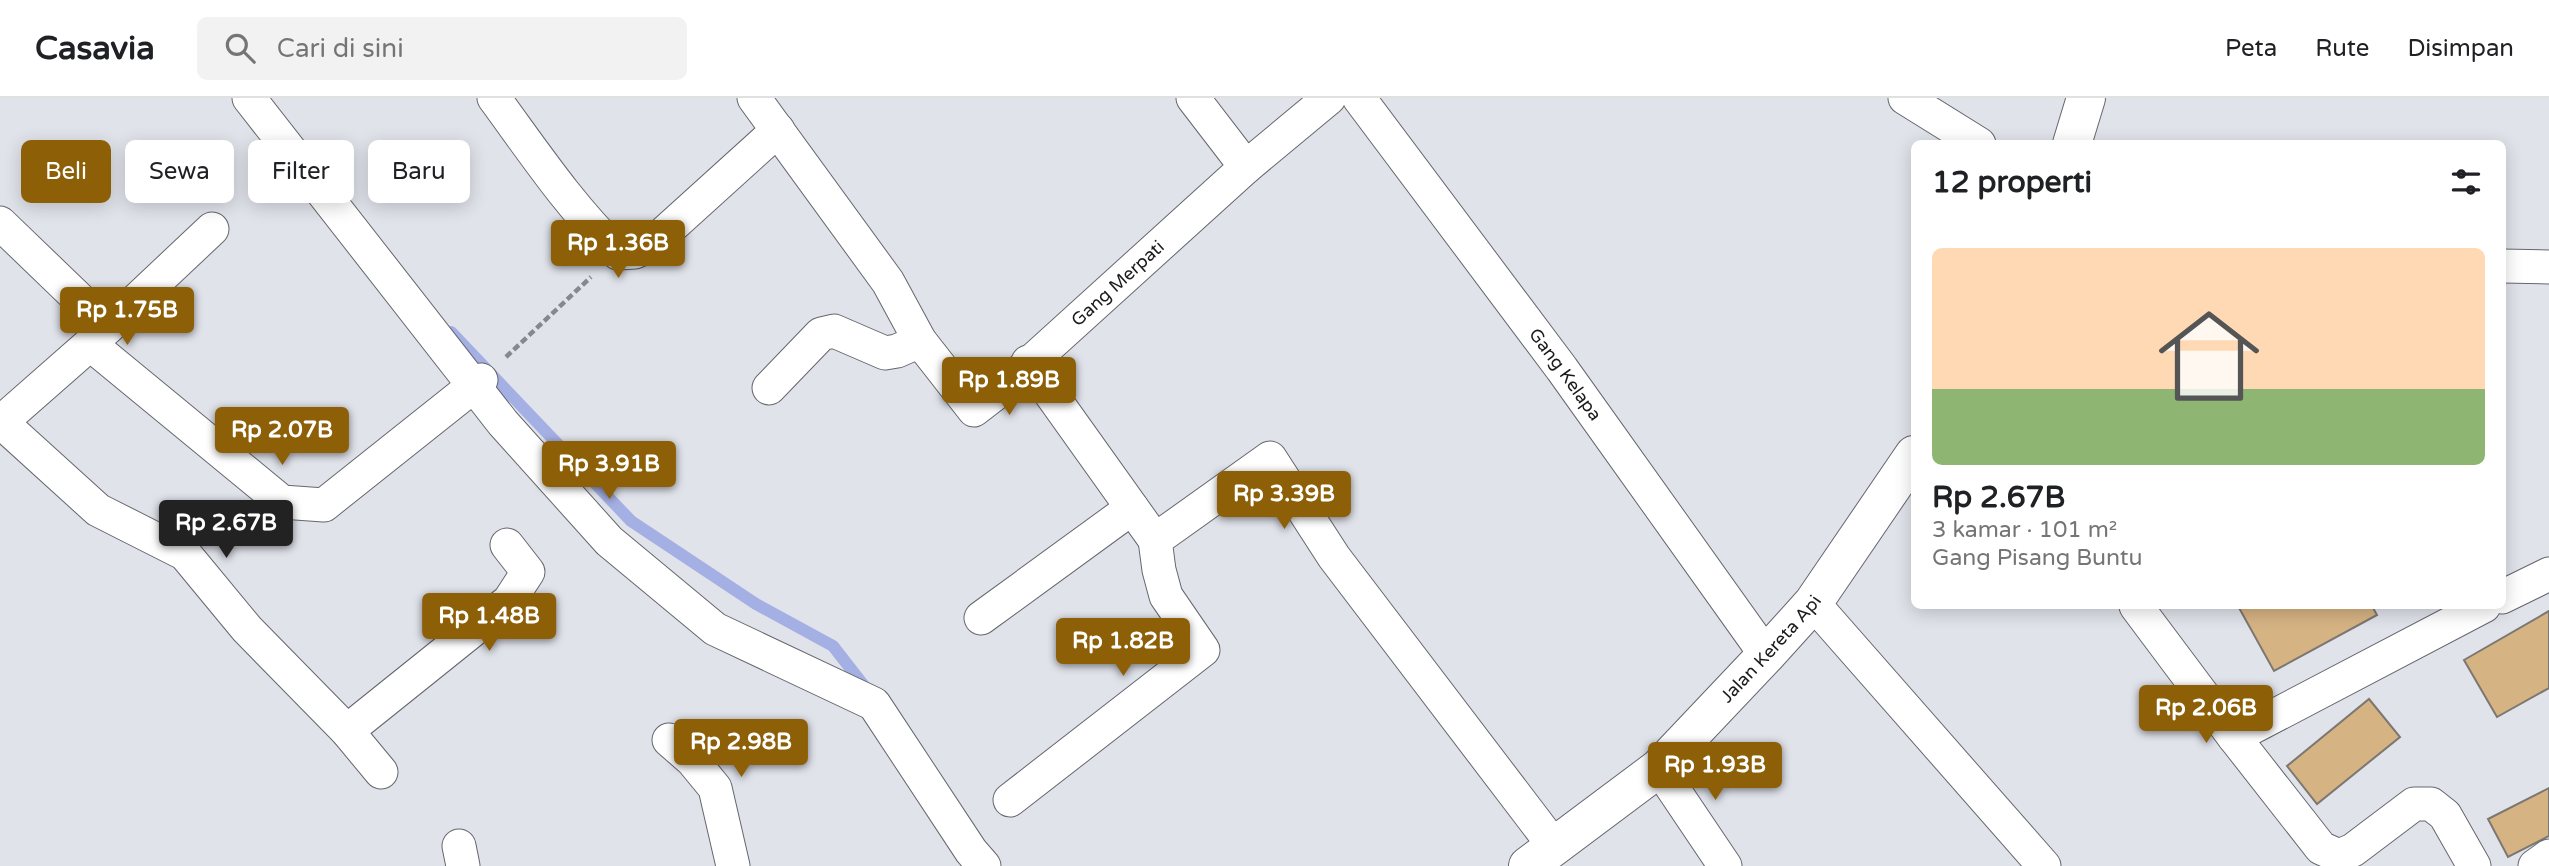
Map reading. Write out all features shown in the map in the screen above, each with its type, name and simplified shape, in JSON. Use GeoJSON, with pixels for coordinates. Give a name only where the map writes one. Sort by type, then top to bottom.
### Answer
{"type":"FeatureCollection","features":[{"type":"Feature","properties":{"kind":"street"},"geometry":{"type":"LineString","coordinates":[[249,98],[478,382],[503,423],[609,541],[715,629],[874,704],[965,842],[984,866]]}},
{"type":"Feature","properties":{"kind":"street"},"geometry":{"type":"LineString","coordinates":[[494,98],[562,192],[592,228],[618,253],[635,252],[651,245],[778,130]]}},
{"type":"Feature","properties":{"kind":"street","name":"Gang Merpati"},"geometry":{"type":"LineString","coordinates":[[754,98],[888,282],[920,341],[974,410],[1000,390],[1245,167],[1329,98]]}},
{"type":"Feature","properties":{"kind":"street"},"geometry":{"type":"LineString","coordinates":[[1193,98],[1245,167]]}},
{"type":"Feature","properties":{"kind":"street","name":"Gang Kelapa"},"geometry":{"type":"LineString","coordinates":[[1359,98],[1562,369],[1766,655]]}},
{"type":"Feature","properties":{"kind":"street"},"geometry":{"type":"LineString","coordinates":[[1905,98],[1973,140]]}},
{"type":"Feature","properties":{"kind":"street"},"geometry":{"type":"LineString","coordinates":[[2073,140],[2087,98]]}},
{"type":"Feature","properties":{"kind":"street"},"geometry":{"type":"LineString","coordinates":[[0,223],[99,335],[282,502],[324,505],[478,382]]}},
{"type":"Feature","properties":{"kind":"street"},"geometry":{"type":"LineString","coordinates":[[212,229],[1,423],[98,510],[186,554],[247,629],[347,731],[381,772]]}},
{"type":"Feature","properties":{"kind":"street"},"geometry":{"type":"LineString","coordinates":[[2506,266],[2549,267]]}},
{"type":"Feature","properties":{"kind":"street"},"geometry":{"type":"LineString","coordinates":[[769,388],[821,334],[834,331],[885,353],[920,341]]}},
{"type":"Feature","properties":{"kind":"street"},"geometry":{"type":"LineString","coordinates":[[1010,800],[1203,650],[1166,596],[1155,540],[1028,362]]}},
{"type":"Feature","properties":{"kind":"street"},"geometry":{"type":"LineString","coordinates":[[1155,540],[1270,458],[1334,557],[1541,856]]}},
{"type":"Feature","properties":{"kind":"street","name":"Jalan Kereta Api"},"geometry":{"type":"LineString","coordinates":[[1541,856],[1659,768],[1766,655],[1814,603],[1911,459]]}},
{"type":"Feature","properties":{"kind":"street"},"geometry":{"type":"LineString","coordinates":[[981,618],[1132,508]]}},
{"type":"Feature","properties":{"kind":"street"},"geometry":{"type":"LineString","coordinates":[[347,731],[509,600],[528,572],[507,545]]}},
{"type":"Feature","properties":{"kind":"street"},"geometry":{"type":"LineString","coordinates":[[2506,595],[2549,573]]}},
{"type":"Feature","properties":{"kind":"street"},"geometry":{"type":"LineString","coordinates":[[1814,603],[2044,866]]}},
{"type":"Feature","properties":{"kind":"street"},"geometry":{"type":"LineString","coordinates":[[2138,609],[2321,848],[2339,856],[2353,850],[2414,804],[2431,804],[2445,815],[2474,866]]}},
{"type":"Feature","properties":{"kind":"street"},"geometry":{"type":"LineString","coordinates":[[2234,737],[2478,609]]}},
{"type":"Feature","properties":{"kind":"street"},"geometry":{"type":"LineString","coordinates":[[668,740],[692,760],[715,788],[733,866]]}},
{"type":"Feature","properties":{"kind":"street"},"geometry":{"type":"LineString","coordinates":[[1659,768],[1726,866]]}},
{"type":"Feature","properties":{"kind":"street"},"geometry":{"type":"LineString","coordinates":[[2535,866],[2549,856]]}},
{"type":"Feature","properties":{"kind":"path"},"geometry":{"type":"LineString","coordinates":[[508,354],[618,253]]}},
{"type":"Feature","properties":{"kind":"building"},"geometry":{"type":"Polygon","coordinates":[[[2240,609],[2374,609],[2377,615],[2274,671],[2240,609]]]}},
{"type":"Feature","properties":{"kind":"building"},"geometry":{"type":"Polygon","coordinates":[[[2549,611],[2549,688],[2497,717],[2464,660],[2549,611]]]}},
{"type":"Feature","properties":{"kind":"building"},"geometry":{"type":"Polygon","coordinates":[[[2369,699],[2400,737],[2317,804],[2287,766],[2369,699]]]}},
{"type":"Feature","properties":{"kind":"building"},"geometry":{"type":"Polygon","coordinates":[[[2549,788],[2549,836],[2508,857],[2488,819],[2549,788]]]}},
{"type":"Feature","properties":{"kind":"waterway"},"geometry":{"type":"LineString","coordinates":[[451,332],[631,521],[756,604],[833,646],[868,691]]}}]}
